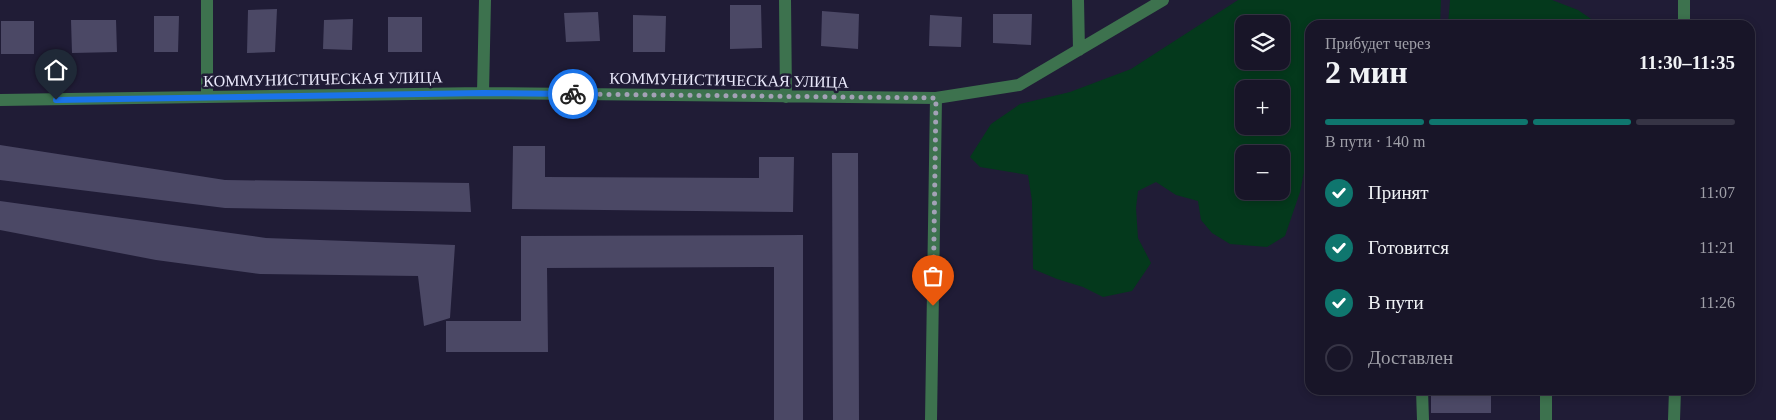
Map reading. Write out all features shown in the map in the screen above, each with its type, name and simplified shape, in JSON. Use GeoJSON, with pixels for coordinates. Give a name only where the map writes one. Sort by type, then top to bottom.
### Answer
{"type":"FeatureCollection","features":[{"type":"Feature","properties":{"kind":"street"},"geometry":{"type":"LineString","coordinates":[[207,0],[207,97]]}},
{"type":"Feature","properties":{"kind":"street"},"geometry":{"type":"LineString","coordinates":[[483,93],[485,0]]}},
{"type":"Feature","properties":{"kind":"street"},"geometry":{"type":"LineString","coordinates":[[785,0],[786,97]]}},
{"type":"Feature","properties":{"kind":"street"},"geometry":{"type":"LineString","coordinates":[[1078,0],[1079,50]]}},
{"type":"Feature","properties":{"kind":"street","name":"КОММУНИСТИЧЕСКАЯ УЛИЦА"},"geometry":{"type":"LineString","coordinates":[[0,100],[483,93],[936,98],[1019,85],[1163,0]]}},
{"type":"Feature","properties":{"kind":"street"},"geometry":{"type":"LineString","coordinates":[[1684,0],[1684,20]]}},
{"type":"Feature","properties":{"kind":"street"},"geometry":{"type":"LineString","coordinates":[[931,420],[936,98]]}},
{"type":"Feature","properties":{"kind":"street"},"geometry":{"type":"LineString","coordinates":[[1422,395],[1423,420]]}},
{"type":"Feature","properties":{"kind":"street"},"geometry":{"type":"LineString","coordinates":[[1546,395],[1546,420]]}},
{"type":"Feature","properties":{"kind":"street"},"geometry":{"type":"LineString","coordinates":[[1674,420],[1675,395]]}},
{"type":"Feature","properties":{"kind":"green space"},"geometry":{"type":"Polygon","coordinates":[[[1238,0],[1441,0],[1440,20],[1305,20],[1305,168],[1300,192],[1285,236],[1267,247],[1230,244],[1212,233],[1201,220],[1198,201],[1176,195],[1156,182],[1138,191],[1136,208],[1138,238],[1151,263],[1132,291],[1103,297],[1083,287],[1033,269],[1032,201],[1028,175],[980,167],[970,157],[991,124],[1020,104],[1070,92],[1131,69],[1238,0]]]}},
{"type":"Feature","properties":{"kind":"green space"},"geometry":{"type":"Polygon","coordinates":[[[1450,0],[1552,0],[1578,10],[1593,20],[1448,20],[1450,0]]]}},
{"type":"Feature","properties":{"kind":"building"},"geometry":{"type":"Polygon","coordinates":[[[730,5],[761,5],[762,48],[730,49],[730,5]]]}},
{"type":"Feature","properties":{"kind":"building"},"geometry":{"type":"Polygon","coordinates":[[[277,9],[275,52],[247,53],[248,10],[277,9]]]}},
{"type":"Feature","properties":{"kind":"building"},"geometry":{"type":"Polygon","coordinates":[[[822,11],[859,14],[858,49],[821,46],[822,11]]]}},
{"type":"Feature","properties":{"kind":"building"},"geometry":{"type":"Polygon","coordinates":[[[598,12],[600,41],[566,42],[564,13],[598,12]]]}},
{"type":"Feature","properties":{"kind":"building"},"geometry":{"type":"Polygon","coordinates":[[[993,14],[1032,14],[1031,45],[993,43],[993,14]]]}},
{"type":"Feature","properties":{"kind":"building"},"geometry":{"type":"Polygon","coordinates":[[[633,15],[666,16],[665,52],[633,52],[633,15]]]}},
{"type":"Feature","properties":{"kind":"building"},"geometry":{"type":"Polygon","coordinates":[[[930,15],[962,17],[961,47],[929,46],[930,15]]]}},
{"type":"Feature","properties":{"kind":"building"},"geometry":{"type":"Polygon","coordinates":[[[154,16],[179,16],[178,52],[154,52],[154,16]]]}},
{"type":"Feature","properties":{"kind":"building"},"geometry":{"type":"Polygon","coordinates":[[[388,17],[422,17],[422,52],[388,52],[388,17]]]}},
{"type":"Feature","properties":{"kind":"building"},"geometry":{"type":"Polygon","coordinates":[[[353,19],[352,50],[323,49],[324,20],[353,19]]]}},
{"type":"Feature","properties":{"kind":"building"},"geometry":{"type":"Polygon","coordinates":[[[71,20],[116,20],[117,52],[72,53],[71,20]]]}},
{"type":"Feature","properties":{"kind":"building"},"geometry":{"type":"Polygon","coordinates":[[[1,21],[34,21],[34,54],[1,54],[1,21]]]}},
{"type":"Feature","properties":{"kind":"building"},"geometry":{"type":"Polygon","coordinates":[[[0,145],[225,180],[469,183],[471,212],[225,208],[0,180],[0,145]]]}},
{"type":"Feature","properties":{"kind":"building"},"geometry":{"type":"Polygon","coordinates":[[[513,146],[545,146],[545,177],[759,178],[759,157],[794,157],[793,212],[512,209],[513,146]]]}},
{"type":"Feature","properties":{"kind":"building"},"geometry":{"type":"Polygon","coordinates":[[[832,153],[858,153],[859,420],[833,420],[832,153]]]}},
{"type":"Feature","properties":{"kind":"building"},"geometry":{"type":"Polygon","coordinates":[[[0,201],[266,238],[455,245],[450,318],[424,326],[418,276],[260,274],[156,260],[0,230],[0,201]]]}},
{"type":"Feature","properties":{"kind":"building"},"geometry":{"type":"Polygon","coordinates":[[[803,235],[803,420],[774,420],[774,267],[547,268],[548,352],[446,352],[446,321],[521,321],[521,236],[803,235]]]}},
{"type":"Feature","properties":{"kind":"building"},"geometry":{"type":"Polygon","coordinates":[[[1431,395],[1491,395],[1491,413],[1431,413],[1431,395]]]}},
{"type":"Feature","properties":{"kind":"way so far"},"geometry":{"type":"LineString","coordinates":[[573,94],[936,98],[933,306]]}},
{"type":"Feature","properties":{"kind":"route"},"geometry":{"type":"LineString","coordinates":[[56,100],[483,93],[573,94]]}}]}
